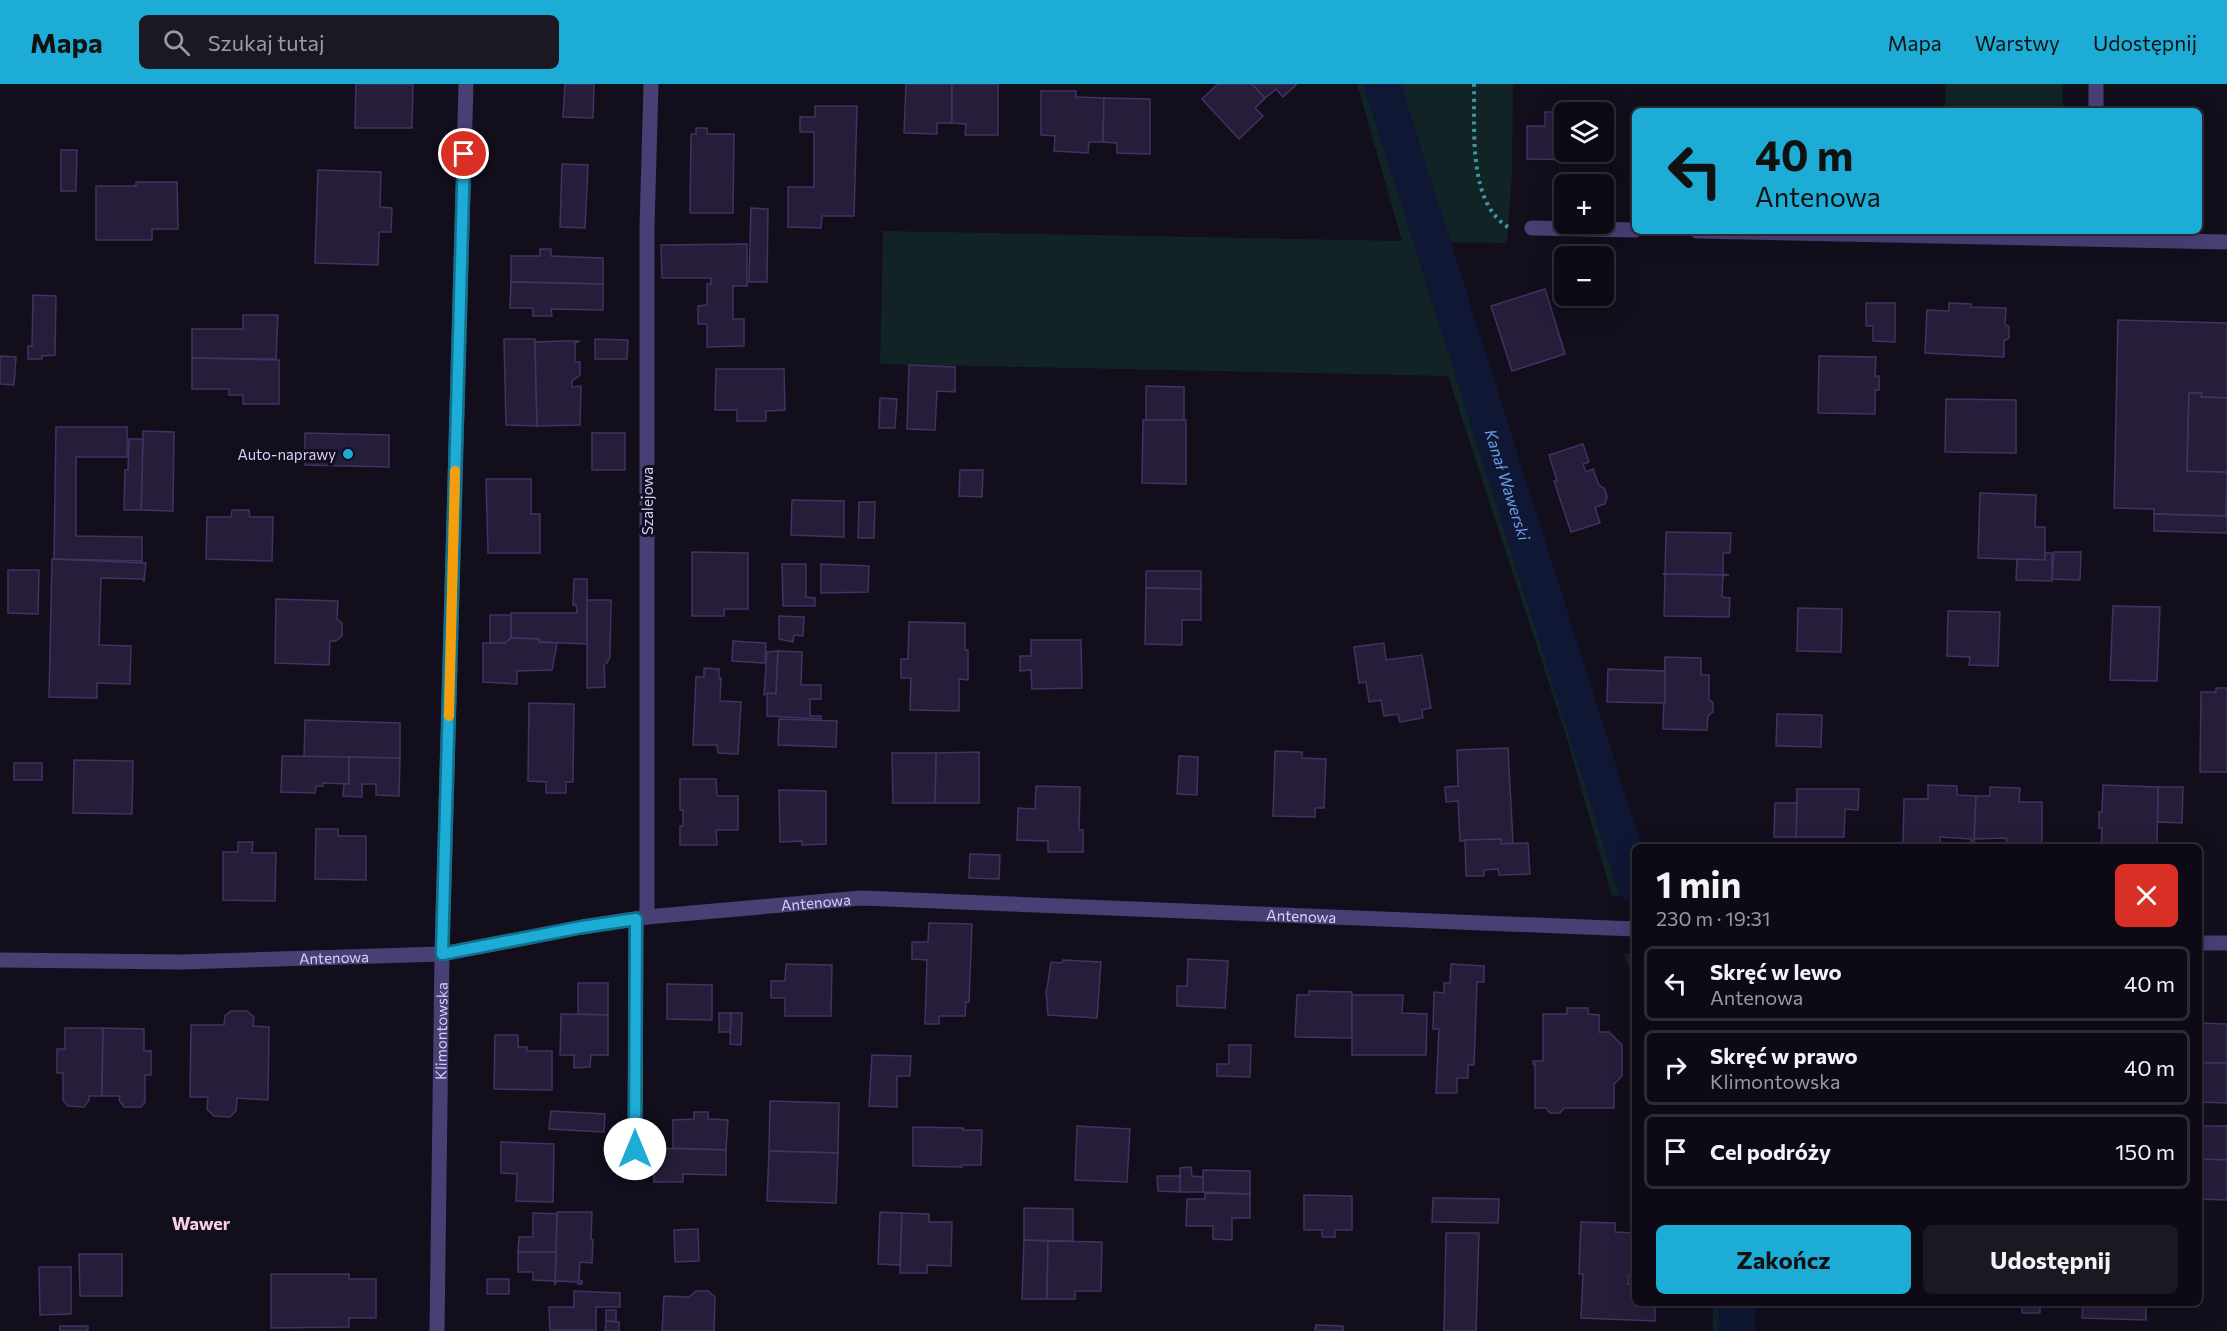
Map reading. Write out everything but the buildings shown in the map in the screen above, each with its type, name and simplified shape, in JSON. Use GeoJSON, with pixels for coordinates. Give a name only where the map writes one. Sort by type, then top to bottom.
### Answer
{"type":"FeatureCollection","features":[{"type":"Feature","properties":{"kind":"street","name":"Klimontowska"},"geometry":{"type":"LineString","coordinates":[[437,1331],[442,954],[466,84]]}},
{"type":"Feature","properties":{"kind":"street","name":"Szalejowa"},"geometry":{"type":"LineString","coordinates":[[635,1149],[642,918],[647,227],[651,84]]}},
{"type":"Feature","properties":{"kind":"street"},"geometry":{"type":"LineString","coordinates":[[2096,84],[2096,108]]}},
{"type":"Feature","properties":{"kind":"street"},"geometry":{"type":"LineString","coordinates":[[1532,228],[1632,230]]}},
{"type":"Feature","properties":{"kind":"street"},"geometry":{"type":"LineString","coordinates":[[1993,234],[2092,235],[2227,242]]}},
{"type":"Feature","properties":{"kind":"street","name":"Antenowa"},"geometry":{"type":"LineString","coordinates":[[0,960],[181,962],[442,954],[642,918],[861,898],[1632,929]]}},
{"type":"Feature","properties":{"kind":"street"},"geometry":{"type":"LineString","coordinates":[[2202,943],[2227,943]]}},
{"type":"Feature","properties":{"kind":"path"},"geometry":{"type":"LineString","coordinates":[[1474,84],[1476,169],[1490,211],[1506,227],[1532,228]]}},
{"type":"Feature","properties":{"kind":"shaded area"},"geometry":{"type":"Polygon","coordinates":[[[1357,84],[1513,84],[1512,173],[1507,243],[1441,242],[1633,844],[1632,896],[1612,896],[1565,732],[1448,376],[880,364],[883,231],[1402,241],[1357,84]]]}},
{"type":"Feature","properties":{"kind":"shaded area"},"geometry":{"type":"Polygon","coordinates":[[[1945,84],[2063,84],[2063,108],[1945,108],[1945,84]]]}},
{"type":"Feature","properties":{"kind":"shaded area"},"geometry":{"type":"Polygon","coordinates":[[[1624,953],[1632,954],[1632,978],[1624,953]]]}},
{"type":"Feature","properties":{"kind":"shaded area"},"geometry":{"type":"Polygon","coordinates":[[[1713,1306],[1751,1306],[1750,1331],[1713,1331],[1713,1306]]]}},
{"type":"Feature","properties":{"kind":"waterway","name":"Kanał Wawerski"},"geometry":{"type":"LineString","coordinates":[[1382,84],[1632,876]]}},
{"type":"Feature","properties":{"kind":"waterway","name":"Kanał Wawerski"},"geometry":{"type":"LineString","coordinates":[[1736,1331],[1737,1306]]}},
{"type":"Feature","properties":{"kind":"slow traffic"},"geometry":{"type":"LineString","coordinates":[[449,716],[455,471]]}},
{"type":"Feature","properties":{"kind":"place","name":"Auto-naprawy"},"geometry":{"type":"Point","coordinates":[348,454]}},
{"type":"Feature","properties":{"kind":"district","name":"Wawer"},"geometry":{"type":"Point","coordinates":[201,1223]}},
{"type":"Feature","properties":{"kind":"route"},"geometry":{"type":"LineString","coordinates":[[464,154],[442,954],[636,919],[635,1149]]}}]}
